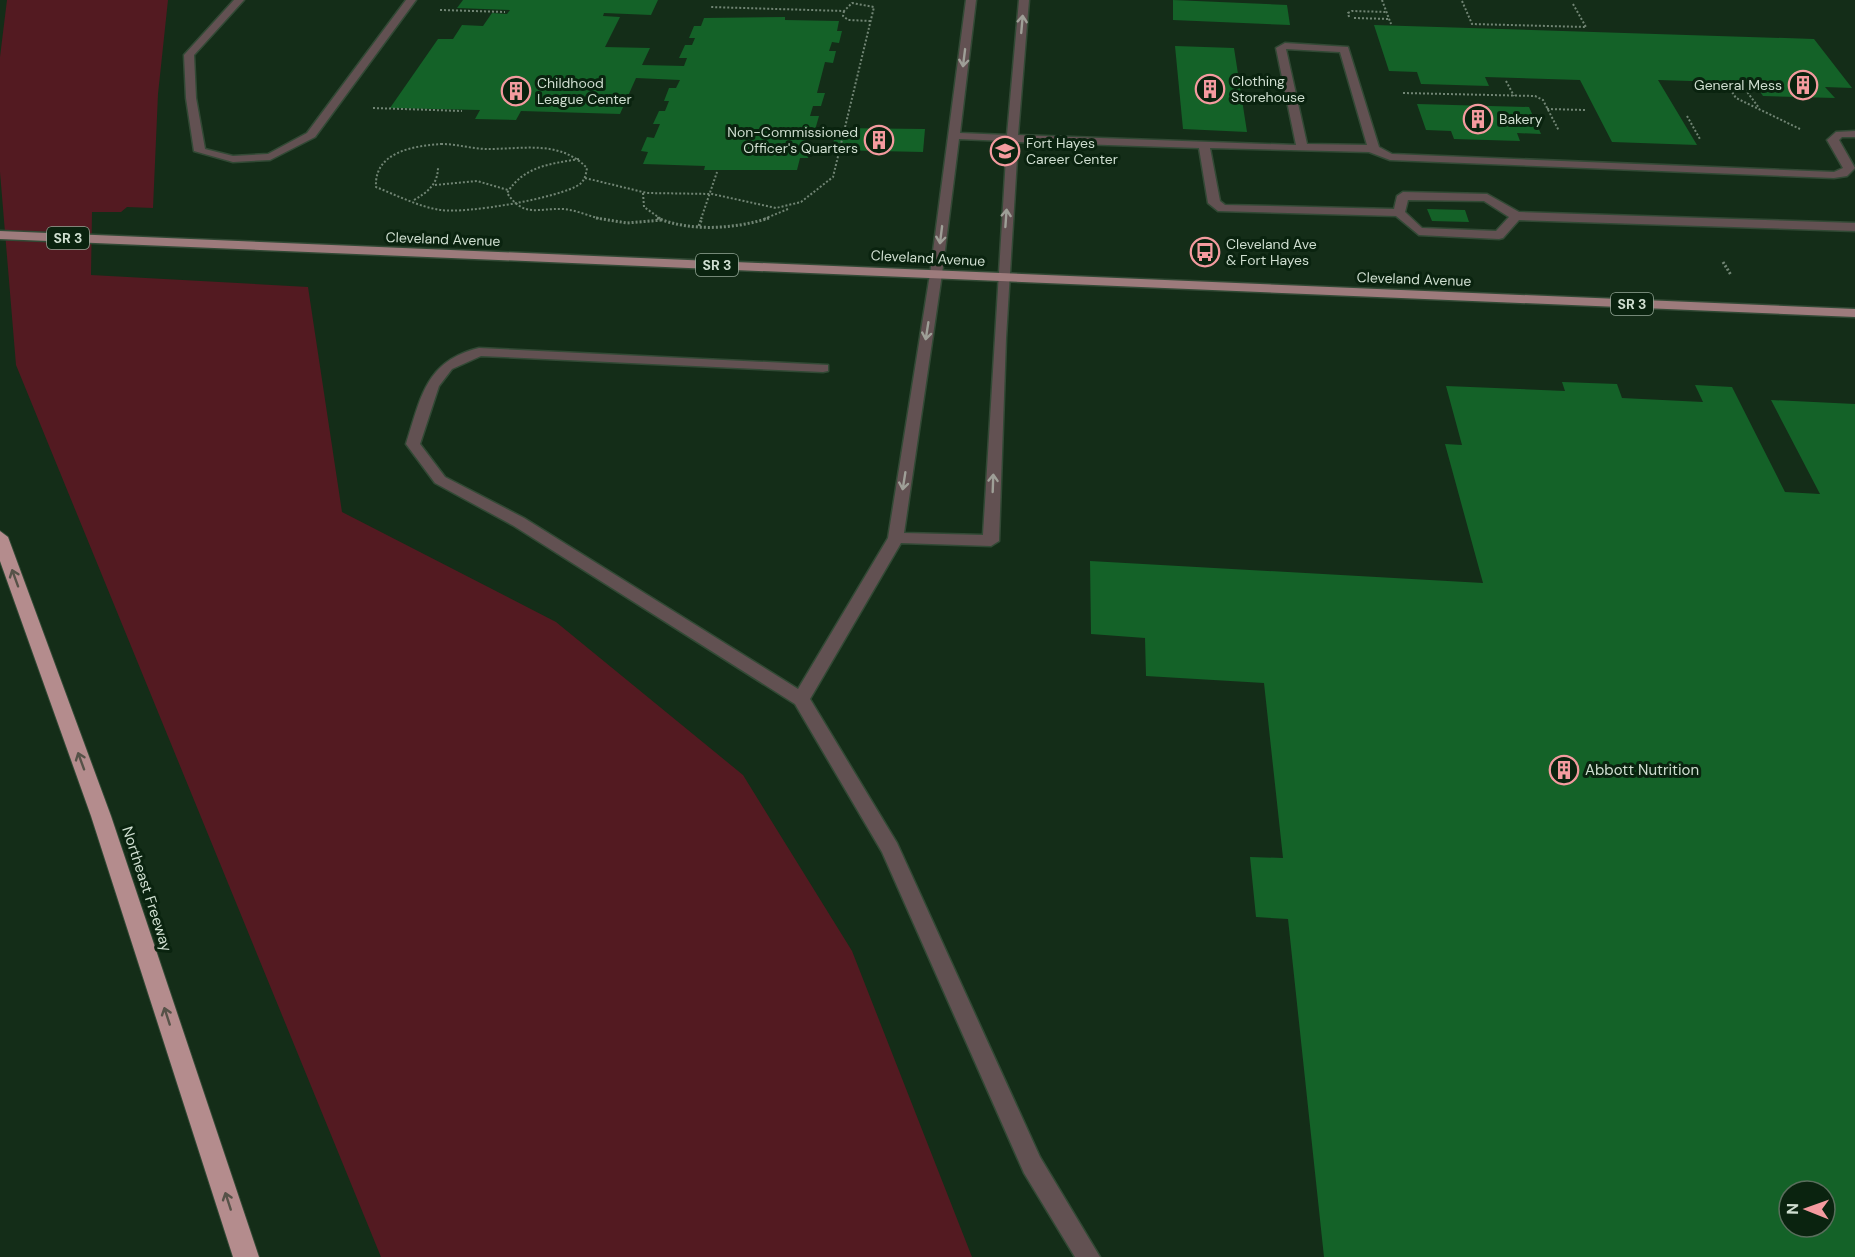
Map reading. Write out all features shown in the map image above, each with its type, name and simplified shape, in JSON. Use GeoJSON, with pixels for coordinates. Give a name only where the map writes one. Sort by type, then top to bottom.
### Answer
{"type":"FeatureCollection","features":[{"type":"Feature","properties":{"kind":"highway","name":"Northeast Freeway"},"geometry":{"type":"LineString","coordinates":[[0,537],[101,816],[246,1257]]}},
{"type":"Feature","properties":{"kind":"main road","name":"Cleveland Avenue"},"geometry":{"type":"LineString","coordinates":[[0,235],[1855,313]]}},
{"type":"Feature","properties":{"kind":"lane"},"geometry":{"type":"LineString","coordinates":[[239,0],[189,56],[191,98],[200,151],[233,159],[270,157],[311,135],[411,0]]}},
{"type":"Feature","properties":{"kind":"lane"},"geometry":{"type":"LineString","coordinates":[[801,699],[896,538],[936,274],[971,0]]}},
{"type":"Feature","properties":{"kind":"lane"},"geometry":{"type":"LineString","coordinates":[[896,538],[991,542],[1011,138],[1024,0]]}},
{"type":"Feature","properties":{"kind":"lane"},"geometry":{"type":"LineString","coordinates":[[1302,147],[1281,48],[1285,46],[1344,49],[1374,149],[1381,155],[1390,157],[1834,175],[1843,174],[1849,168],[1833,140],[1834,136],[1855,134]]}},
{"type":"Feature","properties":{"kind":"lane"},"geometry":{"type":"LineString","coordinates":[[954,136],[1374,149]]}},
{"type":"Feature","properties":{"kind":"lane"},"geometry":{"type":"LineString","coordinates":[[1204,145],[1214,203],[1222,208],[1398,213],[1419,231],[1499,235],[1516,216]]}},
{"type":"Feature","properties":{"kind":"lane"},"geometry":{"type":"LineString","coordinates":[[1398,213],[1403,196],[1487,198],[1516,216],[1855,227]]}},
{"type":"Feature","properties":{"kind":"lane"},"geometry":{"type":"LineString","coordinates":[[823,368],[479,352],[447,366],[432,385],[413,444],[440,480],[519,522],[801,699],[890,849],[1032,1165],[1088,1257]]}},
{"type":"Feature","properties":{"kind":"path"},"geometry":{"type":"LineString","coordinates":[[1382,0],[1391,24]]}},
{"type":"Feature","properties":{"kind":"path"},"geometry":{"type":"LineString","coordinates":[[1462,1],[1472,24],[1586,27],[1573,4]]}},
{"type":"Feature","properties":{"kind":"path"},"geometry":{"type":"LineString","coordinates":[[435,185],[477,181],[508,190],[516,206],[526,210],[566,209],[608,221],[627,223],[662,220],[699,226],[752,223],[773,217],[815,195],[833,177],[871,21],[874,7],[858,2],[852,3],[844,11],[843,16],[848,20],[871,21]]}},
{"type":"Feature","properties":{"kind":"path"},"geometry":{"type":"LineString","coordinates":[[434,19],[444,5]]}},
{"type":"Feature","properties":{"kind":"path"},"geometry":{"type":"LineString","coordinates":[[710,7],[844,11]]}},
{"type":"Feature","properties":{"kind":"path"},"geometry":{"type":"LineString","coordinates":[[773,15],[775,9]]}},
{"type":"Feature","properties":{"kind":"path"},"geometry":{"type":"LineString","coordinates":[[440,10],[505,12]]}},
{"type":"Feature","properties":{"kind":"path"},"geometry":{"type":"LineString","coordinates":[[1349,18],[1348,13],[1352,11],[1387,12]]}},
{"type":"Feature","properties":{"kind":"path"},"geometry":{"type":"LineString","coordinates":[[1506,81],[1514,96]]}},
{"type":"Feature","properties":{"kind":"path"},"geometry":{"type":"LineString","coordinates":[[1730,89],[1736,98],[1800,129]]}},
{"type":"Feature","properties":{"kind":"path"},"geometry":{"type":"LineString","coordinates":[[1745,89],[1759,110]]}},
{"type":"Feature","properties":{"kind":"path"},"geometry":{"type":"LineString","coordinates":[[1403,93],[1535,96],[1543,100],[1561,136]]}},
{"type":"Feature","properties":{"kind":"path"},"geometry":{"type":"LineString","coordinates":[[374,99],[368,108],[462,111]]}},
{"type":"Feature","properties":{"kind":"path"},"geometry":{"type":"LineString","coordinates":[[1547,109],[1585,110]]}},
{"type":"Feature","properties":{"kind":"path"},"geometry":{"type":"LineString","coordinates":[[451,144],[487,149],[560,150],[580,159],[587,168],[585,178],[580,184],[559,194],[512,201],[475,210],[438,210],[414,200],[387,194],[376,187],[374,178],[376,169],[386,160],[416,147],[451,144]]}},
{"type":"Feature","properties":{"kind":"path"},"geometry":{"type":"LineString","coordinates":[[508,190],[516,178],[529,170],[580,159]]}},
{"type":"Feature","properties":{"kind":"path"},"geometry":{"type":"LineString","coordinates":[[414,200],[432,190],[439,177],[438,167]]}},
{"type":"Feature","properties":{"kind":"path"},"geometry":{"type":"LineString","coordinates":[[699,226],[717,172]]}},
{"type":"Feature","properties":{"kind":"path"},"geometry":{"type":"LineString","coordinates":[[585,178],[603,180],[626,190],[655,196],[710,194],[776,209],[792,208]]}},
{"type":"Feature","properties":{"kind":"path"},"geometry":{"type":"LineString","coordinates":[[643,193],[645,211],[662,220]]}},
{"type":"Feature","properties":{"kind":"path"},"geometry":{"type":"LineString","coordinates":[[1723,262],[1732,278]]}},
{"type":"Feature","properties":{"kind":"shaded area"},"geometry":{"type":"Polygon","coordinates":[[[7,0],[168,0],[158,94],[153,208],[127,207],[121,212],[92,212],[91,275],[308,287],[342,512],[556,622],[743,775],[852,951],[972,1257],[381,1257],[16,365],[0,172],[0,57],[7,0]]]}},
{"type":"Feature","properties":{"kind":"building","name":"Childhood League Center"},"geometry":{"type":"Polygon","coordinates":[[[463,0],[658,0],[651,15],[604,13],[603,16],[620,17],[605,47],[650,48],[642,65],[684,66],[687,58],[679,58],[685,45],[692,45],[695,38],[689,38],[694,26],[701,26],[704,18],[785,17],[785,20],[839,21],[837,31],[842,31],[839,43],[832,42],[829,51],[836,51],[833,63],[825,62],[817,93],[825,93],[821,106],[813,106],[810,116],[819,116],[815,130],[809,130],[806,142],[812,142],[808,158],[800,158],[797,170],[704,170],[705,166],[643,164],[648,152],[641,151],[647,137],[654,138],[660,124],[653,124],[659,111],[665,111],[669,101],[664,101],[669,88],[676,88],[680,80],[636,78],[620,114],[521,111],[516,120],[475,119],[480,110],[390,108],[438,39],[453,39],[462,25],[483,26],[492,13],[507,14],[510,10],[457,8],[463,0]]]}},
{"type":"Feature","properties":{"kind":"building"},"geometry":{"type":"Polygon","coordinates":[[[1173,0],[1287,5],[1290,25],[1173,20],[1173,0]]]}},
{"type":"Feature","properties":{"kind":"building","name":"General Mess"},"geometry":{"type":"Polygon","coordinates":[[[1374,25],[1814,39],[1852,88],[1825,87],[1835,98],[1763,96],[1754,83],[1658,80],[1697,145],[1612,142],[1580,80],[1485,77],[1489,86],[1421,84],[1417,72],[1389,71],[1374,25]]]}},
{"type":"Feature","properties":{"kind":"building","name":"Clothing Storehouse"},"geometry":{"type":"Polygon","coordinates":[[[1175,46],[1234,48],[1247,132],[1183,129],[1175,46]]]}},
{"type":"Feature","properties":{"kind":"building","name":"Bakery"},"geometry":{"type":"Polygon","coordinates":[[[1417,104],[1529,107],[1541,134],[1517,133],[1520,141],[1454,139],[1451,131],[1426,130],[1417,104]]]}},
{"type":"Feature","properties":{"kind":"building","name":"Non-Commissioned Officer's Quarters"},"geometry":{"type":"Polygon","coordinates":[[[836,128],[925,129],[923,152],[832,150],[836,128]]]}},
{"type":"Feature","properties":{"kind":"building"},"geometry":{"type":"Polygon","coordinates":[[[1427,209],[1465,210],[1469,222],[1432,221],[1427,209]]]}},
{"type":"Feature","properties":{"kind":"building","name":"Abbott Nutrition"},"geometry":{"type":"Polygon","coordinates":[[[1562,382],[1617,384],[1622,398],[1703,402],[1695,385],[1732,387],[1785,492],[1820,494],[1771,400],[1855,404],[1855,1257],[1324,1257],[1288,919],[1256,917],[1250,857],[1283,858],[1264,683],[1146,676],[1145,638],[1091,634],[1090,561],[1483,583],[1445,444],[1462,445],[1446,386],[1565,391],[1562,382]]]}},
{"type":"Feature","properties":{"kind":"place","name":"General Mess"},"geometry":{"type":"Point","coordinates":[1803,85]}},
{"type":"Feature","properties":{"kind":"place","name":"Clothing Storehouse"},"geometry":{"type":"Point","coordinates":[1210,89]}},
{"type":"Feature","properties":{"kind":"place","name":"Childhood League Center"},"geometry":{"type":"Point","coordinates":[516,91]}},
{"type":"Feature","properties":{"kind":"place","name":"Bakery"},"geometry":{"type":"Point","coordinates":[1478,119]}},
{"type":"Feature","properties":{"kind":"place","name":"Non-Commissioned Officer's Quarters"},"geometry":{"type":"Point","coordinates":[879,140]}},
{"type":"Feature","properties":{"kind":"place","name":"Fort Hayes Career Center"},"geometry":{"type":"Point","coordinates":[1005,151]}},
{"type":"Feature","properties":{"kind":"place","name":"Cleveland Ave & Fort Hayes"},"geometry":{"type":"Point","coordinates":[1205,252]}},
{"type":"Feature","properties":{"kind":"place","name":"Abbott Nutrition"},"geometry":{"type":"Point","coordinates":[1564,770]}}]}
